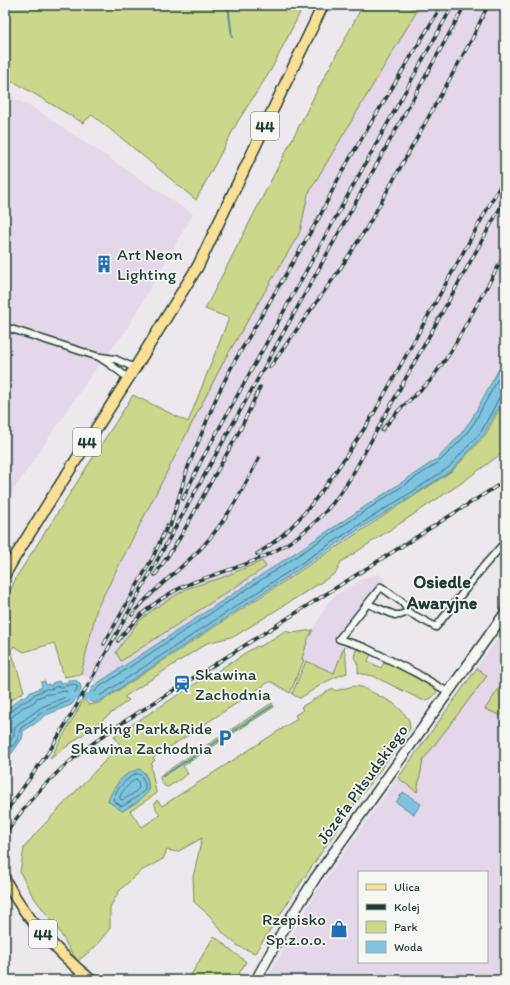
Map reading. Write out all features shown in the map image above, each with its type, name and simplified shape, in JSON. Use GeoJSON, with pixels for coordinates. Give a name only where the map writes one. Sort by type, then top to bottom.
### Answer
{"type":"FeatureCollection","features":[{"type":"Feature","properties":{"kind":"main road","name":"44"},"geometry":{"type":"LineString","coordinates":[[5,574],[198,266],[323,5]]}},
{"type":"Feature","properties":{"kind":"main road","name":"Józefa Piłsudskiego"},"geometry":{"type":"LineString","coordinates":[[256,980],[286,925],[316,877],[505,613]]}},
{"type":"Feature","properties":{"kind":"main road","name":"44"},"geometry":{"type":"LineString","coordinates":[[5,880],[24,911],[38,929],[67,959],[91,980]]}},
{"type":"Feature","properties":{"kind":"street"},"geometry":{"type":"LineString","coordinates":[[5,327],[99,357],[115,359],[135,368]]}},
{"type":"Feature","properties":{"kind":"street"},"geometry":{"type":"LineString","coordinates":[[99,357],[128,378]]}},
{"type":"Feature","properties":{"kind":"street"},"geometry":{"type":"LineString","coordinates":[[448,692],[364,647],[339,640],[381,587],[402,602],[408,612],[436,627],[483,567],[505,542]]}},
{"type":"Feature","properties":{"kind":"street"},"geometry":{"type":"LineString","coordinates":[[368,604],[395,615],[408,612]]}},
{"type":"Feature","properties":{"kind":"shaded area"},"geometry":{"type":"Polygon","coordinates":[[[406,5],[505,5],[505,398],[486,434],[452,471],[99,704],[89,705],[84,699],[95,682],[81,674],[97,608],[225,359],[300,232],[308,194],[417,11],[406,5]]]}},
{"type":"Feature","properties":{"kind":"shaded area"},"geometry":{"type":"Polygon","coordinates":[[[5,93],[35,109],[193,214],[125,332],[96,368],[5,503],[5,93]]]}},
{"type":"Feature","properties":{"kind":"shaded area"},"geometry":{"type":"Polygon","coordinates":[[[378,574],[384,579],[336,642],[344,647],[334,674],[302,660],[308,639],[328,602],[333,597],[364,578],[378,574]]]}},
{"type":"Feature","properties":{"kind":"shaded area"},"geometry":{"type":"Polygon","coordinates":[[[505,628],[505,980],[272,980],[268,977],[316,892],[505,628]]]}},
{"type":"Feature","properties":{"kind":"green space"},"geometry":{"type":"Polygon","coordinates":[[[5,5],[304,5],[271,70],[238,121],[196,200],[92,115],[83,123],[16,83],[5,80],[5,5]]]}},
{"type":"Feature","properties":{"kind":"green space"},"geometry":{"type":"Polygon","coordinates":[[[363,5],[406,5],[417,11],[308,194],[300,232],[225,359],[97,608],[81,674],[64,677],[54,643],[24,652],[14,646],[11,650],[24,691],[5,706],[5,602],[17,576],[133,395],[188,422],[229,318],[205,309],[319,87],[363,5]]]}},
{"type":"Feature","properties":{"kind":"green space"},"geometry":{"type":"Polygon","coordinates":[[[505,398],[505,451],[460,484],[341,562],[336,573],[235,636],[207,643],[124,697],[129,700],[50,759],[84,699],[89,705],[99,703],[452,471],[486,434],[505,398]]]}},
{"type":"Feature","properties":{"kind":"green space"},"geometry":{"type":"Polygon","coordinates":[[[262,561],[266,567],[121,661],[116,652],[138,622],[155,608],[188,588],[221,578],[262,561]]]}},
{"type":"Feature","properties":{"kind":"green space"},"geometry":{"type":"Polygon","coordinates":[[[313,630],[308,639],[302,659],[304,660],[290,693],[272,682],[269,682],[153,758],[155,760],[151,767],[156,794],[130,811],[142,827],[160,815],[155,806],[157,800],[162,806],[297,719],[295,715],[303,710],[301,707],[333,688],[335,691],[353,686],[362,687],[393,703],[409,720],[410,729],[344,819],[255,953],[238,946],[224,934],[210,916],[194,902],[193,877],[202,838],[177,852],[167,850],[163,859],[141,871],[120,890],[110,907],[110,928],[95,947],[78,961],[58,929],[32,895],[20,872],[24,848],[36,833],[120,745],[114,736],[257,646],[261,646],[285,631],[292,633],[313,630]],[[144,772],[122,811],[139,801],[148,792],[148,782],[144,772]]]}},
{"type":"Feature","properties":{"kind":"green space"},"geometry":{"type":"Polygon","coordinates":[[[344,647],[347,673],[328,681],[300,698],[292,694],[306,661],[334,673],[344,647]]]}},
{"type":"Feature","properties":{"kind":"green space"},"geometry":{"type":"Polygon","coordinates":[[[360,649],[371,654],[368,661],[381,668],[385,661],[438,690],[432,698],[422,700],[373,676],[358,673],[358,665],[354,657],[356,650],[360,649]]]}},
{"type":"Feature","properties":{"kind":"green space"},"geometry":{"type":"Polygon","coordinates":[[[477,668],[487,676],[423,760],[417,792],[398,778],[477,668]]]}},
{"type":"Feature","properties":{"kind":"green space"},"geometry":{"type":"Polygon","coordinates":[[[500,687],[505,690],[505,715],[499,715],[485,709],[500,687]]]}},
{"type":"Feature","properties":{"kind":"green space"},"geometry":{"type":"Polygon","coordinates":[[[272,703],[274,707],[183,766],[188,774],[168,787],[162,784],[160,777],[162,774],[272,703]]]}},
{"type":"Feature","properties":{"kind":"green space"},"geometry":{"type":"Polygon","coordinates":[[[214,936],[246,962],[235,980],[188,980],[214,936]]]}},
{"type":"Feature","properties":{"kind":"water"},"geometry":{"type":"Polygon","coordinates":[[[505,358],[505,395],[484,434],[452,470],[361,528],[105,698],[95,702],[89,701],[87,698],[93,687],[98,683],[437,459],[460,435],[471,420],[505,358]]]}},
{"type":"Feature","properties":{"kind":"water"},"geometry":{"type":"Polygon","coordinates":[[[68,680],[77,681],[81,687],[81,690],[73,703],[46,715],[23,731],[22,739],[8,756],[5,765],[5,712],[22,697],[23,698],[29,695],[29,693],[42,687],[41,682],[45,681],[46,685],[49,684],[50,686],[52,683],[59,681],[60,683],[68,682],[68,680]]]}},
{"type":"Feature","properties":{"kind":"water"},"geometry":{"type":"Polygon","coordinates":[[[140,769],[147,779],[148,792],[139,801],[122,811],[108,801],[116,785],[124,776],[140,769]]]}},
{"type":"Feature","properties":{"kind":"water"},"geometry":{"type":"Polygon","coordinates":[[[403,792],[421,804],[414,814],[396,802],[403,792]]]}},
{"type":"Feature","properties":{"kind":"waterway"},"geometry":{"type":"LineString","coordinates":[[228,5],[232,37]]}},
{"type":"Feature","properties":{"kind":"waterway"},"geometry":{"type":"LineString","coordinates":[[68,696],[96,697]]}},
{"type":"Feature","properties":{"kind":"waterway"},"geometry":{"type":"LineString","coordinates":[[163,776],[272,706]]}},
{"type":"Feature","properties":{"kind":"railway"},"geometry":{"type":"LineString","coordinates":[[168,533],[188,467],[217,396],[233,364],[320,216],[350,158],[442,5]]}},
{"type":"Feature","properties":{"kind":"railway"},"geometry":{"type":"LineString","coordinates":[[183,499],[200,463],[453,5]]}},
{"type":"Feature","properties":{"kind":"railway"},"geometry":{"type":"LineString","coordinates":[[5,813],[52,747],[77,705],[465,5]]}},
{"type":"Feature","properties":{"kind":"railway"},"geometry":{"type":"LineString","coordinates":[[270,367],[338,272],[366,229],[472,39],[488,5]]}},
{"type":"Feature","properties":{"kind":"railway"},"geometry":{"type":"LineString","coordinates":[[257,554],[281,537],[301,517],[328,483],[373,415],[505,177]]}},
{"type":"Feature","properties":{"kind":"railway"},"geometry":{"type":"LineString","coordinates":[[118,641],[125,631],[142,614],[161,599],[194,582],[238,567],[279,549],[292,541],[325,513],[351,477],[505,199]]}},
{"type":"Feature","properties":{"kind":"railway"},"geometry":{"type":"LineString","coordinates":[[382,430],[398,411],[430,381],[450,353],[505,254]]}},
{"type":"Feature","properties":{"kind":"railway"},"geometry":{"type":"LineString","coordinates":[[155,575],[182,534],[240,430],[260,387]]}},
{"type":"Feature","properties":{"kind":"railway"},"geometry":{"type":"LineString","coordinates":[[132,615],[149,596],[194,555],[212,536],[234,504],[259,458]]}},
{"type":"Feature","properties":{"kind":"railway"},"geometry":{"type":"LineString","coordinates":[[5,835],[17,817],[44,785],[90,745],[125,721],[505,481]]}},
{"type":"Feature","properties":{"kind":"railway"},"geometry":{"type":"LineString","coordinates":[[104,644],[153,557],[167,526]]}},
{"type":"Feature","properties":{"kind":"place","name":"Art Neon Lighting"},"geometry":{"type":"Point","coordinates":[104,264]}},
{"type":"Feature","properties":{"kind":"place","name":"Skawina Zachodnia"},"geometry":{"type":"Point","coordinates":[182,684]}},
{"type":"Feature","properties":{"kind":"place","name":"Parking Park&Ride Skawina Zachodnia"},"geometry":{"type":"Point","coordinates":[225,738]}},
{"type":"Feature","properties":{"kind":"place","name":"Rzepisko Sp.z.o.o."},"geometry":{"type":"Point","coordinates":[339,929]}},
{"type":"Feature","properties":{"kind":"district","name":"Osiedle Awaryjne"},"geometry":{"type":"Point","coordinates":[442,592]}}]}
